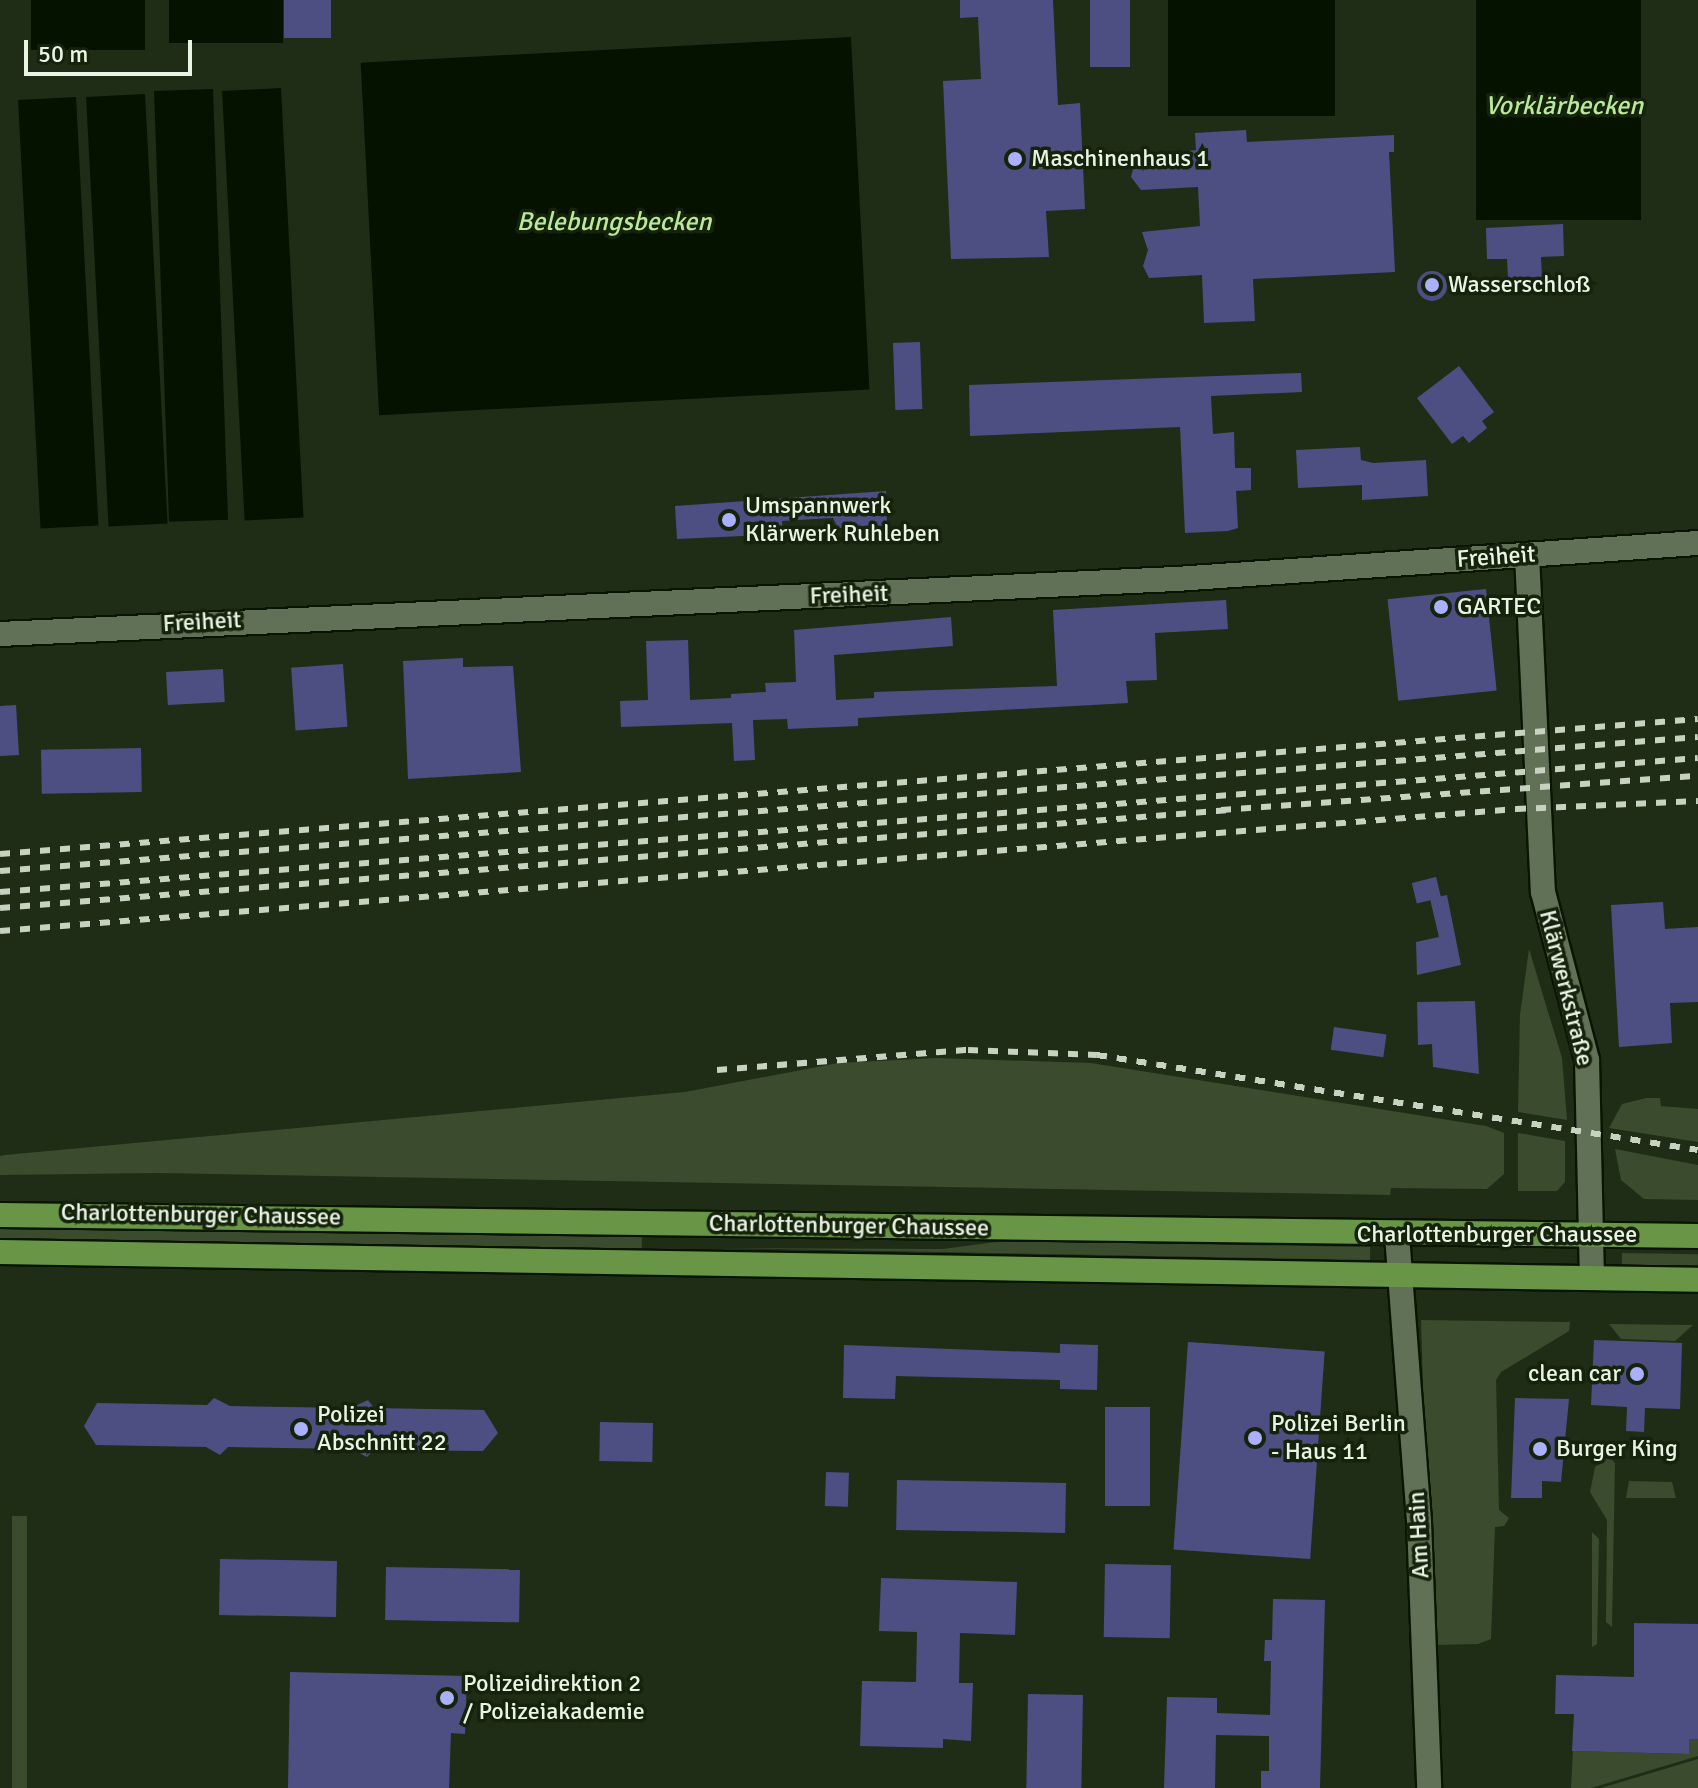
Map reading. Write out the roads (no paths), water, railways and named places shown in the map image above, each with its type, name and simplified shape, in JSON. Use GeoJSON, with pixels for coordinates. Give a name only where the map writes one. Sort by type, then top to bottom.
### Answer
{"type":"FeatureCollection","features":[{"type":"Feature","properties":{"kind":"main road","name":"Charlottenburger Chaussee"},"geometry":{"type":"LineString","coordinates":[[0,1215],[1397,1235],[1698,1236]]}},
{"type":"Feature","properties":{"kind":"main road","name":"Charlottenburger Chaussee"},"geometry":{"type":"LineString","coordinates":[[0,1252],[1698,1280]]}},
{"type":"Feature","properties":{"kind":"street","name":"Freiheit"},"geometry":{"type":"LineString","coordinates":[[0,634],[949,591],[1698,543]]}},
{"type":"Feature","properties":{"kind":"street","name":"Klärwerkstraße"},"geometry":{"type":"LineString","coordinates":[[1527,555],[1543,892],[1587,1060],[1592,1278]]}},
{"type":"Feature","properties":{"kind":"street","name":"Am Hain"},"geometry":{"type":"LineString","coordinates":[[1397,1235],[1419,1522],[1429,1788]]}},
{"type":"Feature","properties":{"kind":"water"},"geometry":{"type":"Polygon","coordinates":[[[31,0],[145,0],[145,50],[31,50],[31,0]]]}},
{"type":"Feature","properties":{"kind":"water"},"geometry":{"type":"Polygon","coordinates":[[[169,0],[283,0],[283,43],[169,43],[169,0]]]}},
{"type":"Feature","properties":{"kind":"water"},"geometry":{"type":"Polygon","coordinates":[[[1168,0],[1335,0],[1335,116],[1168,116],[1168,0]]]}},
{"type":"Feature","properties":{"kind":"water","name":"Vorklärbecken"},"geometry":{"type":"Polygon","coordinates":[[[1476,0],[1641,0],[1641,220],[1476,220],[1476,0]]]}},
{"type":"Feature","properties":{"kind":"water","name":"Belebungsbecken"},"geometry":{"type":"Polygon","coordinates":[[[851,37],[869,390],[379,415],[361,63],[851,37]]]}},
{"type":"Feature","properties":{"kind":"water"},"geometry":{"type":"Polygon","coordinates":[[[281,88],[304,517],[245,520],[222,91],[281,88]]]}},
{"type":"Feature","properties":{"kind":"water"},"geometry":{"type":"Polygon","coordinates":[[[213,89],[228,520],[169,522],[154,91],[213,89]]]}},
{"type":"Feature","properties":{"kind":"water"},"geometry":{"type":"Polygon","coordinates":[[[145,94],[168,523],[109,526],[86,97],[145,94]]]}},
{"type":"Feature","properties":{"kind":"water"},"geometry":{"type":"Polygon","coordinates":[[[76,97],[98,525],[41,528],[18,100],[76,97]]]}},
{"type":"Feature","properties":{"kind":"railway"},"geometry":{"type":"LineString","coordinates":[[0,854],[1698,719]]}},
{"type":"Feature","properties":{"kind":"railway"},"geometry":{"type":"LineString","coordinates":[[0,871],[1698,737]]}},
{"type":"Feature","properties":{"kind":"railway"},"geometry":{"type":"LineString","coordinates":[[0,892],[1698,758]]}},
{"type":"Feature","properties":{"kind":"railway"},"geometry":{"type":"LineString","coordinates":[[1221,810],[1698,776]]}},
{"type":"Feature","properties":{"kind":"railway"},"geometry":{"type":"LineString","coordinates":[[0,931],[1516,809],[1698,801]]}},
{"type":"Feature","properties":{"kind":"railway"},"geometry":{"type":"LineString","coordinates":[[0,908],[1229,810]]}},
{"type":"Feature","properties":{"kind":"railway"},"geometry":{"type":"LineString","coordinates":[[717,1070],[968,1050],[1097,1055],[1698,1150]]}},
{"type":"Feature","properties":{"kind":"place","name":"Maschinenhaus 1"},"geometry":{"type":"Point","coordinates":[1015,159]}},
{"type":"Feature","properties":{"kind":"place","name":"Wasserschloß"},"geometry":{"type":"Point","coordinates":[1432,285]}},
{"type":"Feature","properties":{"kind":"place","name":"Umspannwerk Klärwerk Ruhleben"},"geometry":{"type":"Point","coordinates":[729,520]}},
{"type":"Feature","properties":{"kind":"place","name":"GARTEC"},"geometry":{"type":"Point","coordinates":[1441,607]}},
{"type":"Feature","properties":{"kind":"place","name":"clean car"},"geometry":{"type":"Point","coordinates":[1637,1374]}},
{"type":"Feature","properties":{"kind":"place","name":"Polizei Abschnitt 22"},"geometry":{"type":"Point","coordinates":[301,1429]}},
{"type":"Feature","properties":{"kind":"place","name":"Polizei Berlin - Haus 11"},"geometry":{"type":"Point","coordinates":[1255,1438]}},
{"type":"Feature","properties":{"kind":"place","name":"Burger King"},"geometry":{"type":"Point","coordinates":[1540,1449]}},
{"type":"Feature","properties":{"kind":"place","name":"Polizeidirektion 2 / Polizeiakademie"},"geometry":{"type":"Point","coordinates":[447,1698]}}]}
